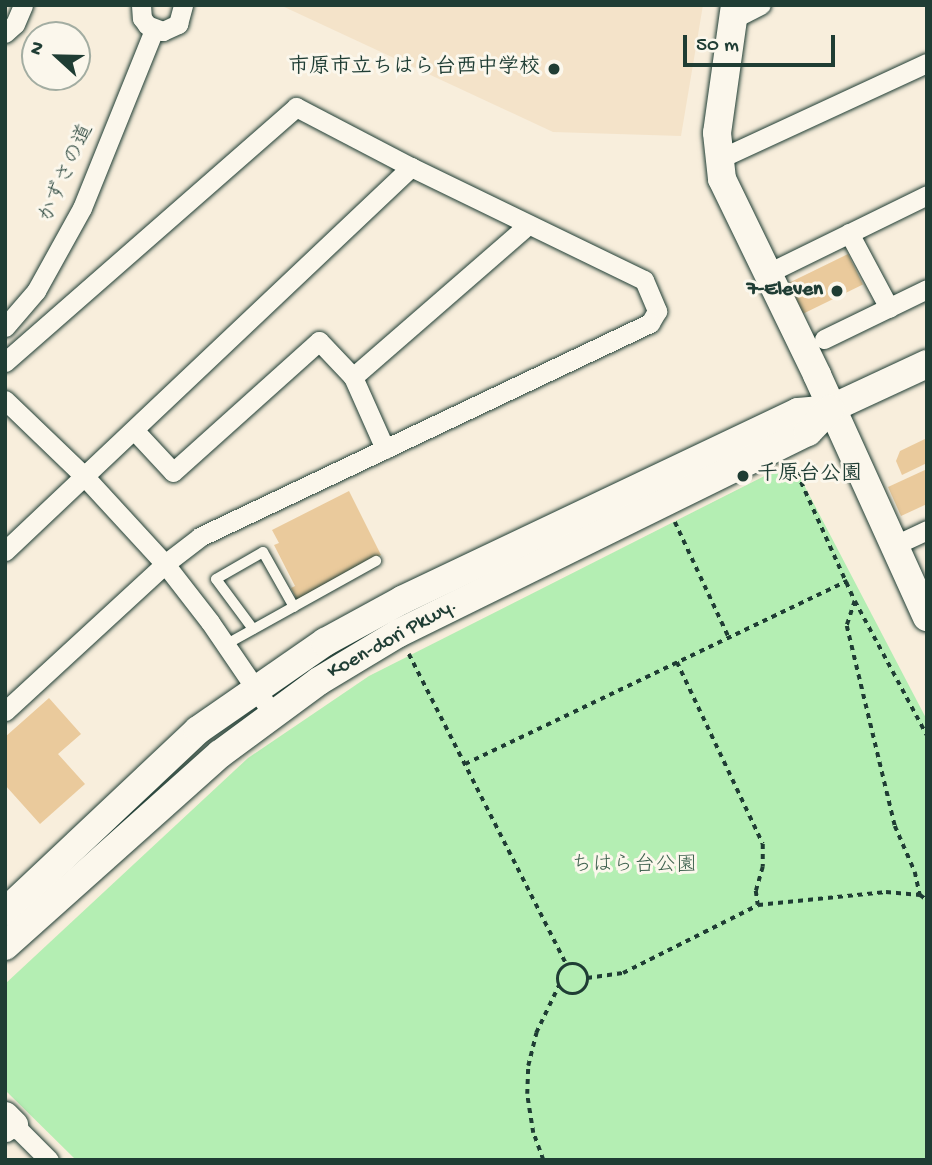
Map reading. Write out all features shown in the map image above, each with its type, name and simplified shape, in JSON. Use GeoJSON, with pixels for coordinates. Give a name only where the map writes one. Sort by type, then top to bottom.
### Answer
{"type":"FeatureCollection","features":[{"type":"Feature","properties":{"kind":"street"},"geometry":{"type":"LineString","coordinates":[[5,33],[15,24],[23,5]]}},
{"type":"Feature","properties":{"kind":"street"},"geometry":{"type":"LineString","coordinates":[[141,5],[142,18],[154,30],[171,29],[178,24],[183,5]]}},
{"type":"Feature","properties":{"kind":"street"},"geometry":{"type":"LineString","coordinates":[[761,5],[734,12],[717,133],[722,180],[927,617]]}},
{"type":"Feature","properties":{"kind":"street","name":"かずさの道"},"geometry":{"type":"LineString","coordinates":[[5,327],[36,291],[82,208],[154,30]]}},
{"type":"Feature","properties":{"kind":"street"},"geometry":{"type":"LineString","coordinates":[[719,159],[927,63]]}},
{"type":"Feature","properties":{"kind":"street"},"geometry":{"type":"LineString","coordinates":[[5,362],[296,107],[411,167],[644,280],[657,311],[650,323],[200,537],[165,564],[5,711]]}},
{"type":"Feature","properties":{"kind":"street"},"geometry":{"type":"LineString","coordinates":[[5,551],[411,167]]}},
{"type":"Feature","properties":{"kind":"street"},"geometry":{"type":"LineString","coordinates":[[766,274],[927,195]]}},
{"type":"Feature","properties":{"kind":"street"},"geometry":{"type":"LineString","coordinates":[[353,377],[528,225]]}},
{"type":"Feature","properties":{"kind":"street"},"geometry":{"type":"LineString","coordinates":[[849,233],[888,308]]}},
{"type":"Feature","properties":{"kind":"street"},"geometry":{"type":"LineString","coordinates":[[824,339],[927,289]]}},
{"type":"Feature","properties":{"kind":"street"},"geometry":{"type":"LineString","coordinates":[[134,430],[173,472],[319,341],[353,377],[384,449]]}},
{"type":"Feature","properties":{"kind":"street","name":"Koen-dori Pkwy."},"geometry":{"type":"LineString","coordinates":[[5,912],[198,730],[325,642],[402,600],[799,412],[830,409],[927,364]]}},
{"type":"Feature","properties":{"kind":"street"},"geometry":{"type":"LineString","coordinates":[[5,400],[85,477],[165,564],[272,713]]}},
{"type":"Feature","properties":{"kind":"street","name":"Koen-dori Pkwy."},"geometry":{"type":"LineString","coordinates":[[5,946],[220,754],[272,713],[399,634],[808,432],[830,409]]}},
{"type":"Feature","properties":{"kind":"street"},"geometry":{"type":"LineString","coordinates":[[893,546],[927,530]]}},
{"type":"Feature","properties":{"kind":"street"},"geometry":{"type":"LineString","coordinates":[[8,1125],[49,1160]]}},
{"type":"Feature","properties":{"kind":"lane"},"geometry":{"type":"LineString","coordinates":[[253,629],[216,579],[263,552],[294,607]]}},
{"type":"Feature","properties":{"kind":"lane"},"geometry":{"type":"LineString","coordinates":[[224,645],[376,561]]}},
{"type":"Feature","properties":{"kind":"path"},"geometry":{"type":"LineString","coordinates":[[792,462],[855,601],[927,735]]}},
{"type":"Feature","properties":{"kind":"path"},"geometry":{"type":"LineString","coordinates":[[674,519],[729,638]]}},
{"type":"Feature","properties":{"kind":"path"},"geometry":{"type":"LineString","coordinates":[[465,764],[847,581]]}},
{"type":"Feature","properties":{"kind":"path"},"geometry":{"type":"LineString","coordinates":[[855,601],[847,626],[895,826],[915,872],[920,895]]}},
{"type":"Feature","properties":{"kind":"path"},"geometry":{"type":"LineString","coordinates":[[399,634],[567,965]]}},
{"type":"Feature","properties":{"kind":"path"},"geometry":{"type":"LineString","coordinates":[[677,662],[763,844],[763,867],[756,891],[758,905]]}},
{"type":"Feature","properties":{"kind":"path"},"geometry":{"type":"LineString","coordinates":[[587,978],[623,974],[758,905],[886,892],[920,895],[927,900]]}},
{"type":"Feature","properties":{"kind":"path"},"geometry":{"type":"LineString","coordinates":[[559,985],[573,993],[583,989],[587,978],[583,968],[567,965]]}},
{"type":"Feature","properties":{"kind":"path"},"geometry":{"type":"LineString","coordinates":[[543,1160],[531,1120],[527,1094],[528,1066],[536,1033],[559,985],[559,974],[567,965]]}},
{"type":"Feature","properties":{"kind":"shaded area","name":"市原市立ちはら台西中学校"},"geometry":{"type":"Polygon","coordinates":[[[280,5],[703,5],[681,136],[553,132],[280,5]]]}},
{"type":"Feature","properties":{"kind":"green space","name":"ちはら台公園"},"geometry":{"type":"Polygon","coordinates":[[[792,462],[927,720],[927,1160],[76,1160],[5,1090],[5,984],[248,758],[369,676],[792,462]]]}},
{"type":"Feature","properties":{"kind":"building"},"geometry":{"type":"Polygon","coordinates":[[[848,254],[863,285],[804,313],[789,283],[848,254]]]}},
{"type":"Feature","properties":{"kind":"building"},"geometry":{"type":"Polygon","coordinates":[[[927,438],[927,463],[902,475],[896,461],[900,451],[927,438]]]}},
{"type":"Feature","properties":{"kind":"building"},"geometry":{"type":"Polygon","coordinates":[[[927,469],[927,504],[901,516],[888,487],[927,469]]]}},
{"type":"Feature","properties":{"kind":"building"},"geometry":{"type":"Polygon","coordinates":[[[349,491],[381,555],[297,600],[291,588],[295,586],[274,545],[279,543],[272,530],[349,491]]]}},
{"type":"Feature","properties":{"kind":"building"},"geometry":{"type":"Polygon","coordinates":[[[49,698],[81,734],[58,754],[85,784],[40,824],[5,785],[5,737],[49,698]]]}},
{"type":"Feature","properties":{"kind":"place","name":"市原市立ちはら台西中学校"},"geometry":{"type":"Point","coordinates":[554,69]}},
{"type":"Feature","properties":{"kind":"place","name":"7-Eleven"},"geometry":{"type":"Point","coordinates":[837,291]}},
{"type":"Feature","properties":{"kind":"place","name":"千原台公園"},"geometry":{"type":"Point","coordinates":[743,476]}}]}
